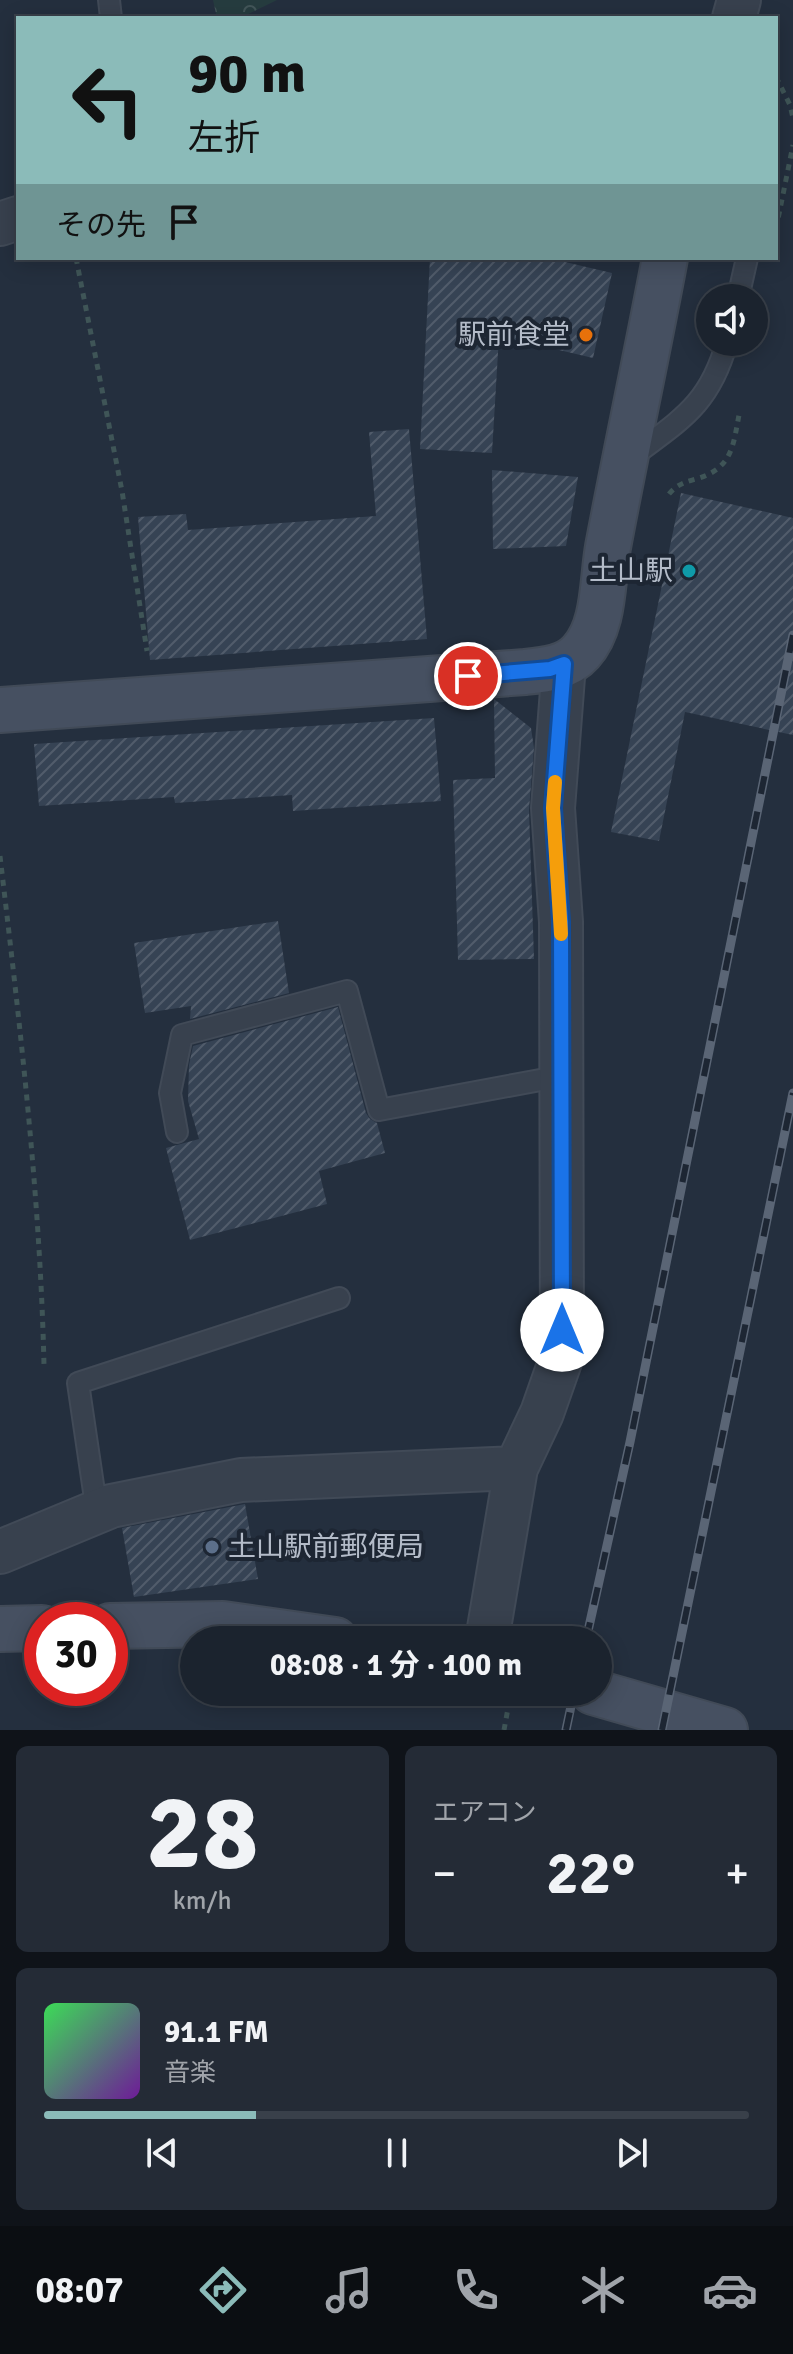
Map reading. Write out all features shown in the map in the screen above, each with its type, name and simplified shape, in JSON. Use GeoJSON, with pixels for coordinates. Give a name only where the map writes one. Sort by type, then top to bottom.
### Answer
{"type":"FeatureCollection","features":[{"type":"Feature","properties":{"kind":"street"},"geometry":{"type":"LineString","coordinates":[[0,710],[525,672],[564,664],[580,653],[595,630],[665,260]]}},
{"type":"Feature","properties":{"kind":"street"},"geometry":{"type":"LineString","coordinates":[[489,1626],[516,1468],[542,1413],[562,1356],[561,922],[553,808],[564,664]]}},
{"type":"Feature","properties":{"kind":"street"},"geometry":{"type":"LineString","coordinates":[[0,1552],[111,1506],[241,1480],[516,1468]]}},
{"type":"Feature","properties":{"kind":"street"},"geometry":{"type":"LineString","coordinates":[[128,1626],[237,1626]]}},
{"type":"Feature","properties":{"kind":"street"},"geometry":{"type":"LineString","coordinates":[[0,1629],[24,1628]]}},
{"type":"Feature","properties":{"kind":"street"},"geometry":{"type":"LineString","coordinates":[[612,1697],[725,1730]]}},
{"type":"Feature","properties":{"kind":"lane"},"geometry":{"type":"LineString","coordinates":[[741,284],[747,260]]}},
{"type":"Feature","properties":{"kind":"lane"},"geometry":{"type":"LineString","coordinates":[[626,461],[682,419],[707,393],[723,356]]}},
{"type":"Feature","properties":{"kind":"lane"},"geometry":{"type":"LineString","coordinates":[[177,1132],[170,1093],[182,1035],[347,991],[379,1110],[562,1076]]}},
{"type":"Feature","properties":{"kind":"lane"},"geometry":{"type":"LineString","coordinates":[[97,1512],[78,1383],[339,1298]]}},
{"type":"Feature","properties":{"kind":"path"},"geometry":{"type":"LineString","coordinates":[[778,81],[793,118]]}},
{"type":"Feature","properties":{"kind":"path"},"geometry":{"type":"LineString","coordinates":[[778,219],[793,145]]}},
{"type":"Feature","properties":{"kind":"path"},"geometry":{"type":"LineString","coordinates":[[76,260],[122,491],[154,699]]}},
{"type":"Feature","properties":{"kind":"path"},"geometry":{"type":"LineString","coordinates":[[666,506],[670,491],[679,484],[716,473],[731,453],[742,397]]}},
{"type":"Feature","properties":{"kind":"path"},"geometry":{"type":"LineString","coordinates":[[0,856],[28,1096],[41,1255],[45,1380],[78,1383]]}},
{"type":"Feature","properties":{"kind":"path"},"geometry":{"type":"LineString","coordinates":[[504,1730],[508,1706]]}},
{"type":"Feature","properties":{"kind":"green space"},"geometry":{"type":"Polygon","coordinates":[[[213,0],[277,0],[244,16],[217,16],[213,0]]]}},
{"type":"Feature","properties":{"kind":"building"},"geometry":{"type":"Polygon","coordinates":[[[430,260],[557,260],[612,273],[593,358],[499,336],[492,453],[420,449],[430,260]]]}},
{"type":"Feature","properties":{"kind":"building"},"geometry":{"type":"Polygon","coordinates":[[[409,429],[427,639],[150,660],[138,517],[186,514],[188,530],[376,516],[369,432],[409,429]]]}},
{"type":"Feature","properties":{"kind":"building"},"geometry":{"type":"Polygon","coordinates":[[[492,470],[578,477],[566,546],[493,549],[492,470]]]}},
{"type":"Feature","properties":{"kind":"building","name":"土山駅"},"geometry":{"type":"Polygon","coordinates":[[[681,493],[793,518],[793,735],[685,712],[659,841],[611,832],[681,493]]]}},
{"type":"Feature","properties":{"kind":"building"},"geometry":{"type":"Polygon","coordinates":[[[494,699],[531,728],[534,748],[529,810],[534,959],[458,960],[453,780],[495,778],[494,699]]]}},
{"type":"Feature","properties":{"kind":"building"},"geometry":{"type":"Polygon","coordinates":[[[434,718],[441,801],[293,811],[292,795],[175,803],[174,797],[39,806],[34,744],[434,718]]]}},
{"type":"Feature","properties":{"kind":"building"},"geometry":{"type":"Polygon","coordinates":[[[278,921],[289,993],[190,1019],[191,1006],[145,1013],[134,943],[278,921]]]}},
{"type":"Feature","properties":{"kind":"building"},"geometry":{"type":"Polygon","coordinates":[[[338,1007],[366,1113],[377,1123],[385,1153],[319,1171],[327,1204],[190,1240],[166,1148],[199,1139],[188,1101],[193,1046],[338,1007]]]}},
{"type":"Feature","properties":{"kind":"building"},"geometry":{"type":"Polygon","coordinates":[[[245,1504],[258,1579],[134,1597],[122,1528],[245,1504]]]}},
{"type":"Feature","properties":{"kind":"railway"},"geometry":{"type":"LineString","coordinates":[[589,1626],[630,1442],[793,635]]}},
{"type":"Feature","properties":{"kind":"railway"},"geometry":{"type":"LineString","coordinates":[[662,1730],[793,1093]]}},
{"type":"Feature","properties":{"kind":"railway"},"geometry":{"type":"LineString","coordinates":[[566,1730],[571,1706]]}},
{"type":"Feature","properties":{"kind":"slow traffic"},"geometry":{"type":"LineString","coordinates":[[555,782],[553,808],[561,934]]}},
{"type":"Feature","properties":{"kind":"place","name":"駅前食堂"},"geometry":{"type":"Point","coordinates":[586,335]}},
{"type":"Feature","properties":{"kind":"place","name":"土山駅"},"geometry":{"type":"Point","coordinates":[689,571]}},
{"type":"Feature","properties":{"kind":"place","name":"土山駅前郵便局"},"geometry":{"type":"Point","coordinates":[212,1547]}},
{"type":"Feature","properties":{"kind":"route"},"geometry":{"type":"LineString","coordinates":[[468,676],[550,669],[564,664],[553,808],[561,922],[562,1330]]}}]}
